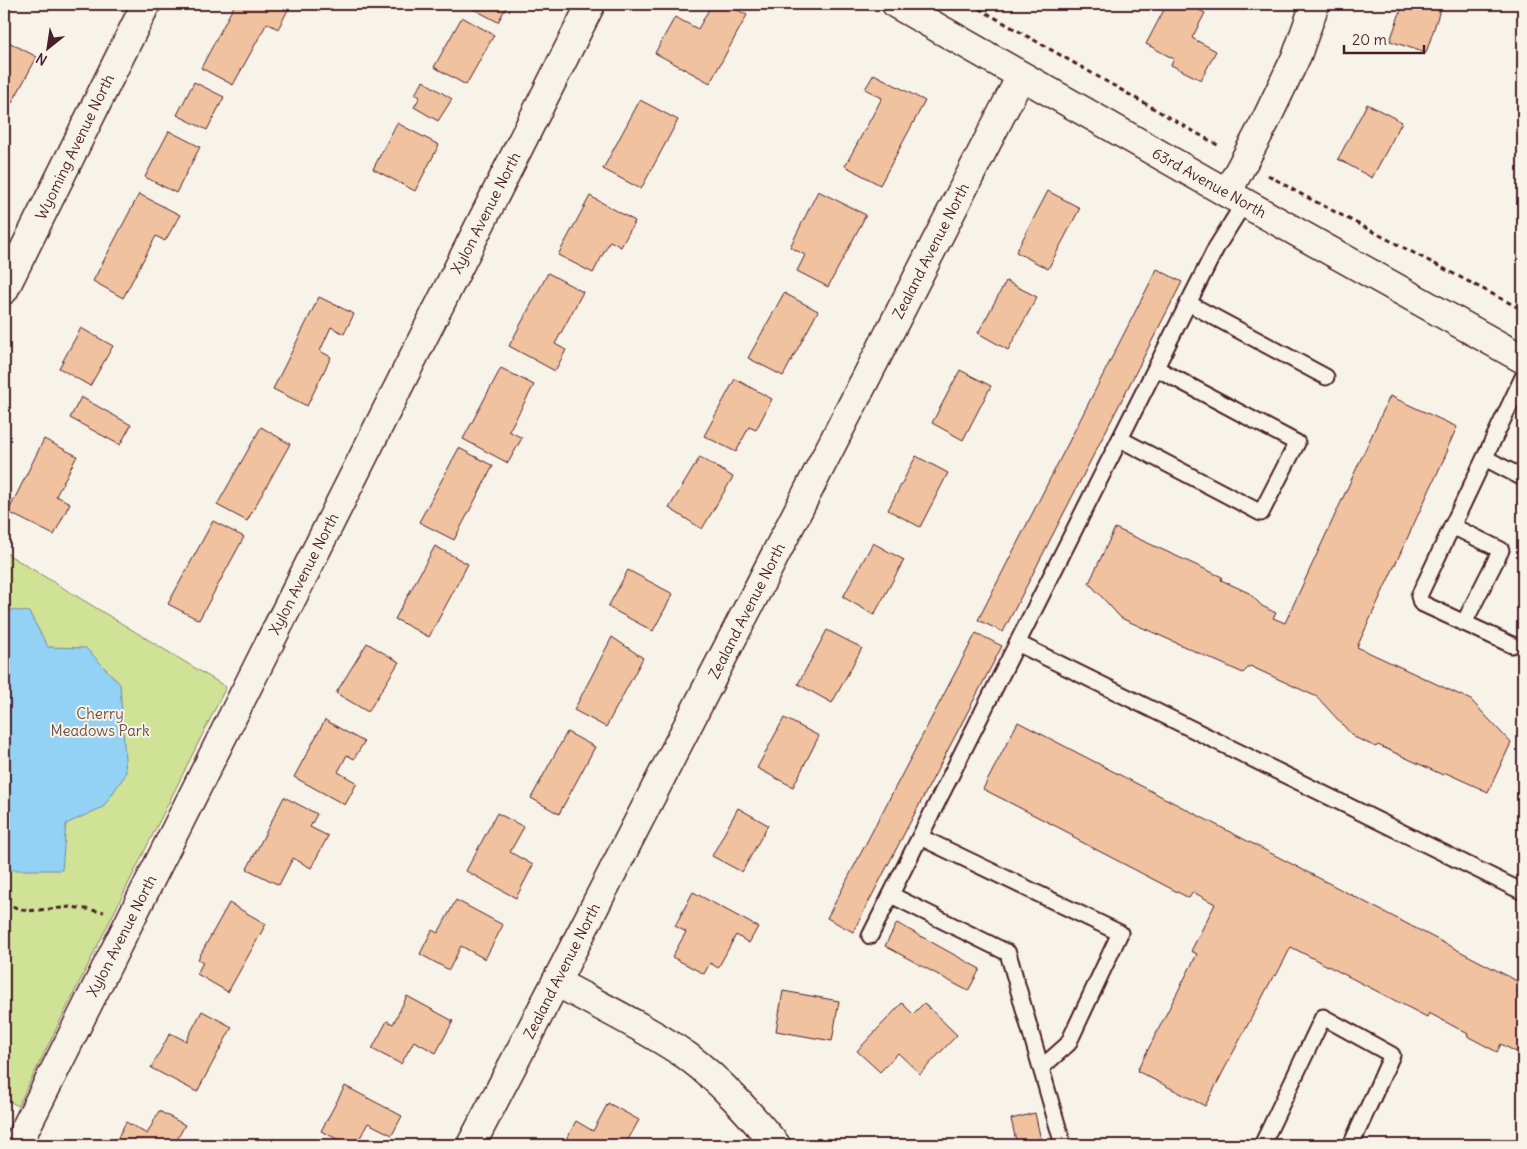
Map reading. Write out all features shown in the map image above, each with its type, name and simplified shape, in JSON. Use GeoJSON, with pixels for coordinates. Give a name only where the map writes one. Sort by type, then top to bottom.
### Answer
{"type":"FeatureCollection","features":[{"type":"Feature","properties":{"kind":"street","name":"Wyoming Avenue North"},"geometry":{"type":"LineString","coordinates":[[4,290],[146,4]]}},
{"type":"Feature","properties":{"kind":"street","name":"Xylon Avenue North"},"geometry":{"type":"LineString","coordinates":[[15,1133],[132,916],[591,4]]}},
{"type":"Feature","properties":{"kind":"street","name":"63rd Avenue North"},"geometry":{"type":"LineString","coordinates":[[896,4],[1235,198],[1523,359]]}},
{"type":"Feature","properties":{"kind":"street"},"geometry":{"type":"LineString","coordinates":[[1235,198],[1264,124],[1297,55],[1315,4]]}},
{"type":"Feature","properties":{"kind":"street","name":"Zealand Avenue North"},"geometry":{"type":"LineString","coordinates":[[471,1145],[1021,76]]}},
{"type":"Feature","properties":{"kind":"street"},"geometry":{"type":"LineString","coordinates":[[556,982],[633,1023],[687,1057],[737,1099],[776,1145]]}},
{"type":"Feature","properties":{"kind":"lane"},"geometry":{"type":"LineString","coordinates":[[870,936],[1216,248],[1235,198]]}},
{"type":"Feature","properties":{"kind":"lane"},"geometry":{"type":"LineString","coordinates":[[1188,303],[1326,377]]}},
{"type":"Feature","properties":{"kind":"lane"},"geometry":{"type":"LineString","coordinates":[[1120,438],[1261,513],[1297,443],[1156,368]]}},
{"type":"Feature","properties":{"kind":"lane"},"geometry":{"type":"LineString","coordinates":[[1512,645],[1422,603],[1419,596],[1523,377]]}},
{"type":"Feature","properties":{"kind":"lane"},"geometry":{"type":"LineString","coordinates":[[1485,458],[1523,478]]}},
{"type":"Feature","properties":{"kind":"lane"},"geometry":{"type":"LineString","coordinates":[[1452,526],[1501,550],[1464,623]]}},
{"type":"Feature","properties":{"kind":"lane"},"geometry":{"type":"LineString","coordinates":[[1017,643],[1523,892]]}},
{"type":"Feature","properties":{"kind":"lane"},"geometry":{"type":"LineString","coordinates":[[920,837],[1120,933],[1068,1044],[1041,1068]]}},
{"type":"Feature","properties":{"kind":"lane"},"geometry":{"type":"LineString","coordinates":[[891,895],[1008,953],[1063,1145]]}},
{"type":"Feature","properties":{"kind":"lane"},"geometry":{"type":"LineString","coordinates":[[1262,1145],[1323,1017],[1392,1055],[1351,1145]]}},
{"type":"Feature","properties":{"kind":"path"},"geometry":{"type":"LineString","coordinates":[[4,904],[28,911],[72,907],[132,916]]}},
{"type":"Feature","properties":{"kind":"green space","name":"Cherry Meadows Park"},"geometry":{"type":"Polygon","coordinates":[[[4,552],[226,687],[18,1106],[4,1098],[4,552]]]}},
{"type":"Feature","properties":{"kind":"water"},"geometry":{"type":"Polygon","coordinates":[[[4,609],[29,612],[48,647],[86,648],[120,684],[126,774],[103,807],[66,824],[62,870],[4,870],[4,609]]]}},
{"type":"Feature","properties":{"kind":"building"},"geometry":{"type":"Polygon","coordinates":[[[235,4],[291,4],[278,29],[267,23],[233,85],[201,68],[235,4]]]}},
{"type":"Feature","properties":{"kind":"building"},"geometry":{"type":"Polygon","coordinates":[[[464,4],[508,4],[498,22],[464,4]]]}},
{"type":"Feature","properties":{"kind":"building"},"geometry":{"type":"Polygon","coordinates":[[[712,4],[727,4],[747,15],[710,83],[655,53],[675,17],[698,29],[712,4]]]}},
{"type":"Feature","properties":{"kind":"building"},"geometry":{"type":"Polygon","coordinates":[[[1167,4],[1186,4],[1205,13],[1192,38],[1216,51],[1201,80],[1171,65],[1174,59],[1146,44],[1167,4]]]}},
{"type":"Feature","properties":{"kind":"building"},"geometry":{"type":"Polygon","coordinates":[[[1403,4],[1442,4],[1426,53],[1390,41],[1403,4]]]}},
{"type":"Feature","properties":{"kind":"building"},"geometry":{"type":"Polygon","coordinates":[[[462,17],[494,35],[466,85],[434,67],[462,17]]]}},
{"type":"Feature","properties":{"kind":"building"},"geometry":{"type":"Polygon","coordinates":[[[5,40],[37,57],[12,103],[4,98],[5,40]]]}},
{"type":"Feature","properties":{"kind":"building"},"geometry":{"type":"Polygon","coordinates":[[[874,74],[925,101],[880,185],[845,166],[882,98],[865,89],[874,74]]]}},
{"type":"Feature","properties":{"kind":"building"},"geometry":{"type":"Polygon","coordinates":[[[423,81],[452,99],[438,121],[414,107],[420,97],[415,94],[423,81]]]}},
{"type":"Feature","properties":{"kind":"building"},"geometry":{"type":"Polygon","coordinates":[[[194,82],[224,97],[207,130],[177,115],[194,82]]]}},
{"type":"Feature","properties":{"kind":"building"},"geometry":{"type":"Polygon","coordinates":[[[640,100],[678,120],[641,189],[603,169],[640,100]]]}},
{"type":"Feature","properties":{"kind":"building"},"geometry":{"type":"Polygon","coordinates":[[[1367,104],[1402,122],[1372,178],[1338,159],[1367,104]]]}},
{"type":"Feature","properties":{"kind":"building"},"geometry":{"type":"Polygon","coordinates":[[[397,123],[439,145],[415,191],[373,169],[397,123]]]}},
{"type":"Feature","properties":{"kind":"building"},"geometry":{"type":"Polygon","coordinates":[[[169,131],[200,147],[176,193],[145,177],[169,131]]]}},
{"type":"Feature","properties":{"kind":"building"},"geometry":{"type":"Polygon","coordinates":[[[818,191],[866,215],[828,287],[797,271],[805,255],[790,247],[818,191]]]}},
{"type":"Feature","properties":{"kind":"building"},"geometry":{"type":"Polygon","coordinates":[[[1048,191],[1080,208],[1048,269],[1016,252],[1048,191]]]}},
{"type":"Feature","properties":{"kind":"building"},"geometry":{"type":"Polygon","coordinates":[[[139,194],[180,215],[165,241],[156,236],[123,298],[93,281],[139,194]]]}},
{"type":"Feature","properties":{"kind":"building"},"geometry":{"type":"Polygon","coordinates":[[[590,196],[635,221],[621,247],[610,241],[593,273],[558,255],[590,196]]]}},
{"type":"Feature","properties":{"kind":"building"},"geometry":{"type":"Polygon","coordinates":[[[1157,269],[1182,282],[1003,632],[978,620],[1157,269]]]}},
{"type":"Feature","properties":{"kind":"building"},"geometry":{"type":"Polygon","coordinates":[[[548,273],[583,292],[555,344],[566,350],[555,371],[509,346],[548,273]]]}},
{"type":"Feature","properties":{"kind":"building"},"geometry":{"type":"Polygon","coordinates":[[[1006,281],[1037,297],[1008,350],[978,333],[1006,281]]]}},
{"type":"Feature","properties":{"kind":"building"},"geometry":{"type":"Polygon","coordinates":[[[784,293],[818,311],[783,376],[748,358],[784,293]]]}},
{"type":"Feature","properties":{"kind":"building"},"geometry":{"type":"Polygon","coordinates":[[[319,297],[354,314],[344,334],[331,327],[320,351],[331,357],[307,406],[273,389],[319,297]]]}},
{"type":"Feature","properties":{"kind":"building"},"geometry":{"type":"Polygon","coordinates":[[[81,328],[113,346],[90,386],[59,368],[81,328]]]}},
{"type":"Feature","properties":{"kind":"building"},"geometry":{"type":"Polygon","coordinates":[[[501,368],[534,385],[509,431],[522,438],[508,463],[463,439],[501,368]]]}},
{"type":"Feature","properties":{"kind":"building"},"geometry":{"type":"Polygon","coordinates":[[[960,370],[991,386],[963,440],[932,423],[960,370]]]}},
{"type":"Feature","properties":{"kind":"building"},"geometry":{"type":"Polygon","coordinates":[[[735,379],[772,399],[756,430],[749,427],[736,452],[704,436],[735,379]]]}},
{"type":"Feature","properties":{"kind":"building"},"geometry":{"type":"Polygon","coordinates":[[[1390,396],[1457,427],[1357,647],[1471,700],[1511,743],[1488,792],[1446,773],[1443,775],[1378,745],[1376,747],[1354,737],[1317,697],[1250,666],[1243,673],[1121,618],[1089,583],[1115,528],[1222,577],[1221,580],[1249,593],[1262,606],[1276,613],[1273,618],[1285,623],[1390,396]]]}},
{"type":"Feature","properties":{"kind":"building"},"geometry":{"type":"Polygon","coordinates":[[[81,397],[131,425],[120,445],[70,418],[81,397]]]}},
{"type":"Feature","properties":{"kind":"building"},"geometry":{"type":"Polygon","coordinates":[[[261,427],[290,444],[247,521],[217,505],[261,427]]]}},
{"type":"Feature","properties":{"kind":"building"},"geometry":{"type":"Polygon","coordinates":[[[44,439],[77,456],[56,496],[70,503],[54,535],[8,512],[44,439]]]}},
{"type":"Feature","properties":{"kind":"building"},"geometry":{"type":"Polygon","coordinates":[[[459,448],[493,466],[454,540],[419,522],[459,448]]]}},
{"type":"Feature","properties":{"kind":"building"},"geometry":{"type":"Polygon","coordinates":[[[916,456],[948,473],[920,527],[888,510],[916,456]]]}},
{"type":"Feature","properties":{"kind":"building"},"geometry":{"type":"Polygon","coordinates":[[[700,457],[733,477],[702,529],[669,508],[700,457]]]}},
{"type":"Feature","properties":{"kind":"building"},"geometry":{"type":"Polygon","coordinates":[[[213,521],[244,537],[199,620],[168,604],[213,521]]]}},
{"type":"Feature","properties":{"kind":"building"},"geometry":{"type":"Polygon","coordinates":[[[873,543],[904,560],[874,615],[843,597],[873,543]]]}},
{"type":"Feature","properties":{"kind":"building"},"geometry":{"type":"Polygon","coordinates":[[[435,546],[468,564],[429,637],[395,619],[435,546]]]}},
{"type":"Feature","properties":{"kind":"building"},"geometry":{"type":"Polygon","coordinates":[[[628,570],[673,594],[653,631],[608,607],[628,570]]]}},
{"type":"Feature","properties":{"kind":"building"},"geometry":{"type":"Polygon","coordinates":[[[827,630],[862,648],[832,703],[798,684],[827,630]]]}},
{"type":"Feature","properties":{"kind":"building"},"geometry":{"type":"Polygon","coordinates":[[[976,633],[1002,646],[853,932],[827,918],[976,633]]]}},
{"type":"Feature","properties":{"kind":"building"},"geometry":{"type":"Polygon","coordinates":[[[612,637],[643,658],[606,727],[574,710],[612,637]]]}},
{"type":"Feature","properties":{"kind":"building"},"geometry":{"type":"Polygon","coordinates":[[[367,643],[399,662],[368,712],[336,693],[367,643]]]}},
{"type":"Feature","properties":{"kind":"building"},"geometry":{"type":"Polygon","coordinates":[[[784,718],[819,736],[793,787],[757,768],[784,718]]]}},
{"type":"Feature","properties":{"kind":"building"},"geometry":{"type":"Polygon","coordinates":[[[325,720],[364,742],[354,759],[347,755],[338,772],[357,783],[345,805],[294,777],[325,720]]]}},
{"type":"Feature","properties":{"kind":"building"},"geometry":{"type":"Polygon","coordinates":[[[1018,722],[1523,984],[1522,1055],[1501,1044],[1497,1052],[1429,1013],[1427,1017],[1291,947],[1276,976],[1274,975],[1205,1106],[1137,1071],[1197,954],[1191,951],[1215,904],[1193,892],[1189,898],[983,789],[1018,722]]]}},
{"type":"Feature","properties":{"kind":"building"},"geometry":{"type":"Polygon","coordinates":[[[567,732],[595,747],[559,814],[531,798],[567,732]]]}},
{"type":"Feature","properties":{"kind":"building"},"geometry":{"type":"Polygon","coordinates":[[[284,797],[317,814],[310,827],[328,836],[311,868],[293,858],[279,885],[247,869],[284,797]]]}},
{"type":"Feature","properties":{"kind":"building"},"geometry":{"type":"Polygon","coordinates":[[[738,808],[768,825],[742,872],[712,856],[738,808]]]}},
{"type":"Feature","properties":{"kind":"building"},"geometry":{"type":"Polygon","coordinates":[[[497,813],[524,827],[510,852],[533,865],[516,898],[466,871],[497,813]]]}},
{"type":"Feature","properties":{"kind":"building"},"geometry":{"type":"Polygon","coordinates":[[[693,892],[758,927],[749,943],[736,935],[718,968],[710,963],[704,974],[672,957],[686,932],[675,926],[693,892]]]}},
{"type":"Feature","properties":{"kind":"building"},"geometry":{"type":"Polygon","coordinates":[[[456,900],[503,925],[485,959],[461,946],[449,970],[420,954],[432,930],[438,933],[456,900]]]}},
{"type":"Feature","properties":{"kind":"building"},"geometry":{"type":"Polygon","coordinates":[[[229,903],[266,924],[228,992],[197,974],[203,962],[198,959],[229,903]]]}},
{"type":"Feature","properties":{"kind":"building"},"geometry":{"type":"Polygon","coordinates":[[[897,923],[980,969],[968,991],[885,946],[897,923]]]}},
{"type":"Feature","properties":{"kind":"building"},"geometry":{"type":"Polygon","coordinates":[[[783,991],[839,1001],[832,1041],[776,1031],[783,991]]]}},
{"type":"Feature","properties":{"kind":"building"},"geometry":{"type":"Polygon","coordinates":[[[407,996],[453,1021],[436,1053],[414,1041],[401,1064],[372,1049],[387,1021],[393,1024],[407,996]]]}},
{"type":"Feature","properties":{"kind":"building"},"geometry":{"type":"Polygon","coordinates":[[[902,1003],[913,1014],[924,1003],[957,1035],[920,1074],[898,1053],[880,1072],[857,1051],[902,1003]]]}},
{"type":"Feature","properties":{"kind":"building"},"geometry":{"type":"Polygon","coordinates":[[[202,1011],[232,1027],[197,1092],[151,1068],[170,1033],[186,1041],[202,1011]]]}},
{"type":"Feature","properties":{"kind":"building"},"geometry":{"type":"Polygon","coordinates":[[[345,1086],[402,1116],[392,1135],[368,1123],[356,1145],[349,1145],[321,1131],[345,1086]]]}},
{"type":"Feature","properties":{"kind":"building"},"geometry":{"type":"Polygon","coordinates":[[[608,1103],[639,1120],[625,1145],[563,1145],[576,1121],[593,1131],[608,1103]]]}},
{"type":"Feature","properties":{"kind":"building"},"geometry":{"type":"Polygon","coordinates":[[[159,1111],[185,1125],[174,1145],[114,1145],[126,1122],[147,1134],[159,1111]]]}},
{"type":"Feature","properties":{"kind":"building"},"geometry":{"type":"Polygon","coordinates":[[[1035,1113],[1042,1145],[1017,1145],[1011,1119],[1035,1113]]]}}]}
